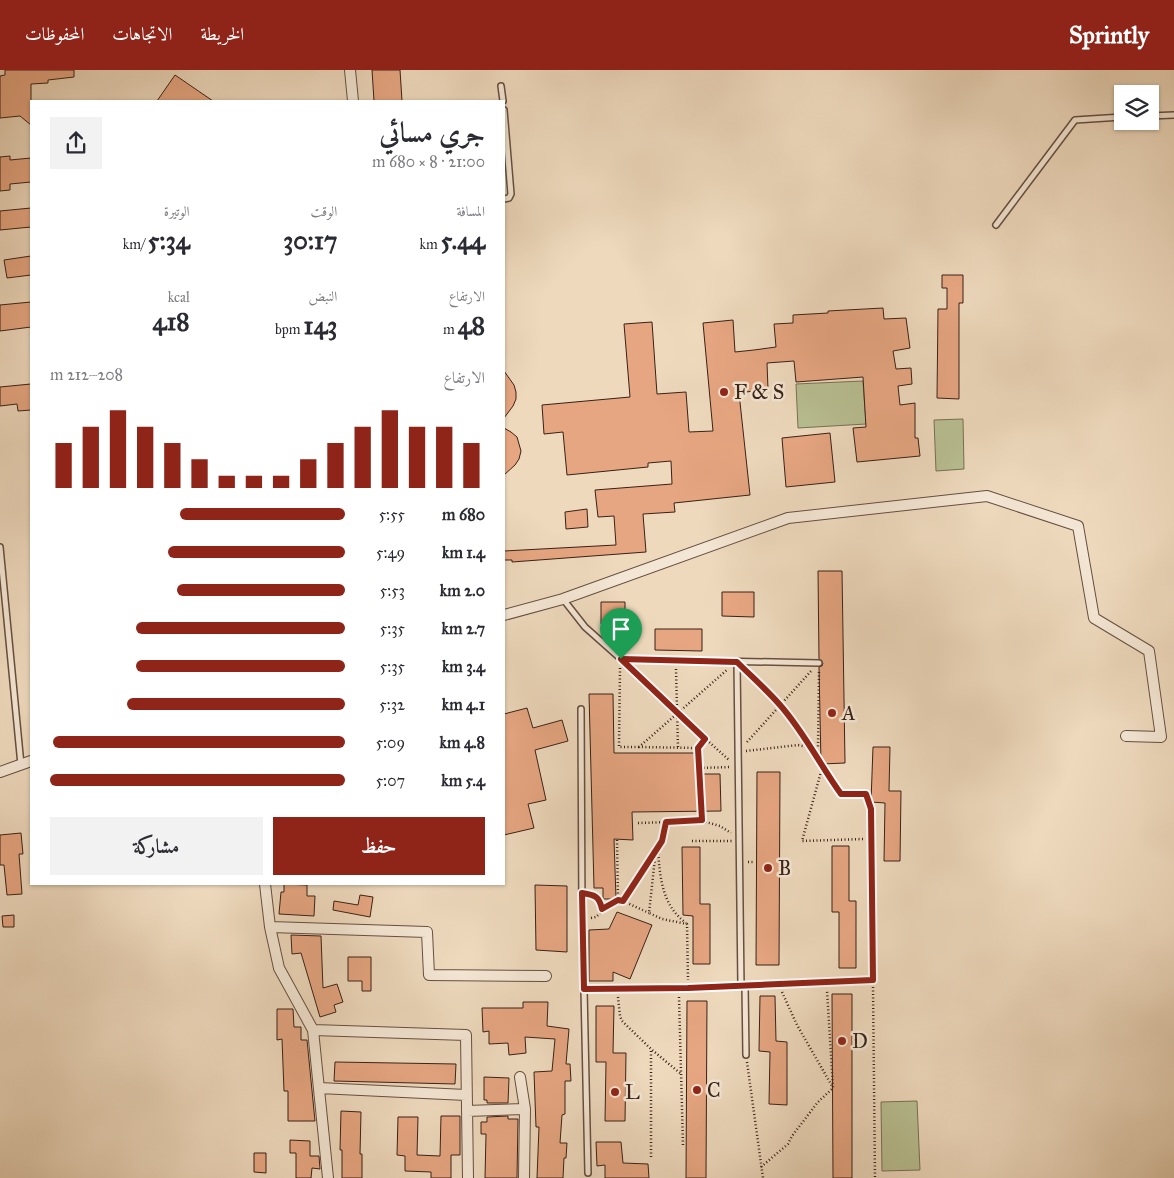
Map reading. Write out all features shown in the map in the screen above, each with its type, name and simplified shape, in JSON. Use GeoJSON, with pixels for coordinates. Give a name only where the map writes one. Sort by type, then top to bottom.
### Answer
{"type":"FeatureCollection","features":[{"type":"Feature","properties":{"kind":"street"},"geometry":{"type":"LineString","coordinates":[[350,70],[353,100]]}},
{"type":"Feature","properties":{"kind":"street"},"geometry":{"type":"LineString","coordinates":[[505,615],[563,598],[788,518],[987,496],[1078,526],[1094,618],[1149,651],[1161,737],[1126,736]]}},
{"type":"Feature","properties":{"kind":"street"},"geometry":{"type":"LineString","coordinates":[[0,772],[26,763]]}},
{"type":"Feature","properties":{"kind":"street"},"geometry":{"type":"LineString","coordinates":[[265,885],[270,927],[279,968],[313,1030],[328,1178]]}},
{"type":"Feature","properties":{"kind":"street"},"geometry":{"type":"LineString","coordinates":[[270,927],[427,932],[428,975],[546,976]]}},
{"type":"Feature","properties":{"kind":"street"},"geometry":{"type":"LineString","coordinates":[[313,1030],[466,1035],[468,1178]]}},
{"type":"Feature","properties":{"kind":"street"},"geometry":{"type":"LineString","coordinates":[[520,1077],[525,1109],[524,1178]]}},
{"type":"Feature","properties":{"kind":"street"},"geometry":{"type":"LineString","coordinates":[[319,1088],[466,1095]]}},
{"type":"Feature","properties":{"kind":"street"},"geometry":{"type":"LineString","coordinates":[[467,1111],[525,1109]]}},
{"type":"Feature","properties":{"kind":"lane"},"geometry":{"type":"LineString","coordinates":[[501,86],[503,100]]}},
{"type":"Feature","properties":{"kind":"lane"},"geometry":{"type":"LineString","coordinates":[[1159,116],[1174,115]]}},
{"type":"Feature","properties":{"kind":"lane"},"geometry":{"type":"LineString","coordinates":[[996,226],[1075,120],[1114,118]]}},
{"type":"Feature","properties":{"kind":"lane"},"geometry":{"type":"LineString","coordinates":[[505,124],[510,194],[509,198],[505,199]]}},
{"type":"Feature","properties":{"kind":"lane"},"geometry":{"type":"LineString","coordinates":[[0,547],[26,763]]}},
{"type":"Feature","properties":{"kind":"lane"},"geometry":{"type":"LineString","coordinates":[[563,598],[585,626],[621,659],[819,663]]}},
{"type":"Feature","properties":{"kind":"lane"},"geometry":{"type":"LineString","coordinates":[[737,662],[739,842],[746,1055]]}},
{"type":"Feature","properties":{"kind":"lane"},"geometry":{"type":"LineString","coordinates":[[581,708],[582,919],[588,1173]]}},
{"type":"Feature","properties":{"kind":"lane"},"geometry":{"type":"LineString","coordinates":[[584,989],[688,988],[873,980],[871,809]]}},
{"type":"Feature","properties":{"kind":"path"},"geometry":{"type":"LineString","coordinates":[[621,659],[705,739],[738,767]]}},
{"type":"Feature","properties":{"kind":"path"},"geometry":{"type":"LineString","coordinates":[[621,659],[619,747],[698,748]]}},
{"type":"Feature","properties":{"kind":"path"},"geometry":{"type":"LineString","coordinates":[[676,660],[678,748]]}},
{"type":"Feature","properties":{"kind":"path"},"geometry":{"type":"LineString","coordinates":[[639,747],[737,662],[780,705],[812,748],[822,768],[841,794],[866,794],[871,809]]}},
{"type":"Feature","properties":{"kind":"path"},"geometry":{"type":"LineString","coordinates":[[738,752],[819,663]]}},
{"type":"Feature","properties":{"kind":"path"},"geometry":{"type":"LineString","coordinates":[[738,752],[798,745],[812,748],[818,747],[819,663]]}},
{"type":"Feature","properties":{"kind":"path"},"geometry":{"type":"LineString","coordinates":[[702,820],[698,748],[705,739]]}},
{"type":"Feature","properties":{"kind":"path"},"geometry":{"type":"LineString","coordinates":[[699,768],[738,767]]}},
{"type":"Feature","properties":{"kind":"path"},"geometry":{"type":"LineString","coordinates":[[822,768],[802,841],[872,839]]}},
{"type":"Feature","properties":{"kind":"path"},"geometry":{"type":"LineString","coordinates":[[638,823],[702,820],[729,831]]}},
{"type":"Feature","properties":{"kind":"path"},"geometry":{"type":"LineString","coordinates":[[623,901],[662,841],[666,822]]}},
{"type":"Feature","properties":{"kind":"path"},"geometry":{"type":"LineString","coordinates":[[617,840],[618,900]]}},
{"type":"Feature","properties":{"kind":"path"},"geometry":{"type":"LineString","coordinates":[[692,841],[739,842]]}},
{"type":"Feature","properties":{"kind":"path"},"geometry":{"type":"LineString","coordinates":[[649,913],[655,858],[658,848]]}},
{"type":"Feature","properties":{"kind":"path"},"geometry":{"type":"LineString","coordinates":[[658,848],[662,884],[669,905],[676,916],[687,924]]}},
{"type":"Feature","properties":{"kind":"path"},"geometry":{"type":"LineString","coordinates":[[582,893],[592,894],[600,900],[602,909]]}},
{"type":"Feature","properties":{"kind":"path"},"geometry":{"type":"LineString","coordinates":[[582,919],[596,917],[602,909],[618,900],[668,921],[687,924]]}},
{"type":"Feature","properties":{"kind":"path"},"geometry":{"type":"LineString","coordinates":[[687,924],[688,988]]}},
{"type":"Feature","properties":{"kind":"path"},"geometry":{"type":"LineString","coordinates":[[873,980],[876,1178]]}},
{"type":"Feature","properties":{"kind":"path"},"geometry":{"type":"LineString","coordinates":[[827,982],[833,1088]]}},
{"type":"Feature","properties":{"kind":"path"},"geometry":{"type":"LineString","coordinates":[[778,983],[797,1025],[833,1088]]}},
{"type":"Feature","properties":{"kind":"path"},"geometry":{"type":"LineString","coordinates":[[679,988],[683,1145]]}},
{"type":"Feature","properties":{"kind":"path"},"geometry":{"type":"LineString","coordinates":[[617,989],[618,1007],[622,1021],[681,1074]]}},
{"type":"Feature","properties":{"kind":"path"},"geometry":{"type":"LineString","coordinates":[[651,1049],[651,1156]]}},
{"type":"Feature","properties":{"kind":"path"},"geometry":{"type":"LineString","coordinates":[[746,1055],[763,1178]]}},
{"type":"Feature","properties":{"kind":"path"},"geometry":{"type":"LineString","coordinates":[[761,1167],[788,1144],[818,1102],[833,1088]]}},
{"type":"Feature","properties":{"kind":"green space"},"geometry":{"type":"Polygon","coordinates":[[[863,381],[866,424],[798,428],[796,384],[863,381]]]}},
{"type":"Feature","properties":{"kind":"green space"},"geometry":{"type":"Polygon","coordinates":[[[963,419],[964,469],[936,471],[934,420],[963,419]]]}},
{"type":"Feature","properties":{"kind":"green space"},"geometry":{"type":"Polygon","coordinates":[[[917,1101],[920,1170],[882,1171],[881,1102],[917,1101]]]}},
{"type":"Feature","properties":{"kind":"building"},"geometry":{"type":"Polygon","coordinates":[[[5,70],[74,70],[74,77],[48,80],[48,83],[31,84],[30,124],[20,116],[0,118],[0,76],[5,75],[5,70]]]}},
{"type":"Feature","properties":{"kind":"building"},"geometry":{"type":"Polygon","coordinates":[[[372,70],[400,70],[402,100],[374,100],[372,70]]]}},
{"type":"Feature","properties":{"kind":"building"},"geometry":{"type":"Polygon","coordinates":[[[175,75],[212,100],[158,100],[175,75]]]}},
{"type":"Feature","properties":{"kind":"building"},"geometry":{"type":"Polygon","coordinates":[[[10,156],[10,160],[30,158],[30,182],[10,184],[10,190],[0,191],[0,157],[10,156]]]}},
{"type":"Feature","properties":{"kind":"building"},"geometry":{"type":"Polygon","coordinates":[[[30,208],[30,227],[0,230],[0,211],[30,208]]]}},
{"type":"Feature","properties":{"kind":"building"},"geometry":{"type":"Polygon","coordinates":[[[30,256],[30,275],[7,278],[4,260],[30,256]]]}},
{"type":"Feature","properties":{"kind":"building"},"geometry":{"type":"Polygon","coordinates":[[[942,275],[963,275],[963,303],[959,303],[959,399],[937,398],[938,309],[947,309],[947,288],[942,288],[942,275]]]}},
{"type":"Feature","properties":{"kind":"building"},"geometry":{"type":"Polygon","coordinates":[[[30,302],[30,327],[0,331],[0,305],[30,302]]]}},
{"type":"Feature","properties":{"kind":"building"},"geometry":{"type":"Polygon","coordinates":[[[883,308],[884,319],[906,318],[910,348],[893,351],[896,369],[911,368],[912,384],[898,386],[900,405],[915,403],[915,438],[918,438],[920,456],[857,462],[853,428],[866,427],[863,377],[796,382],[794,361],[767,363],[768,389],[739,393],[750,495],[674,503],[675,512],[643,514],[646,552],[512,562],[512,560],[505,560],[505,551],[616,545],[614,516],[598,517],[595,490],[672,484],[671,461],[648,463],[648,467],[567,475],[563,432],[544,434],[542,405],[630,397],[624,324],[652,322],[657,394],[686,392],[689,432],[713,431],[703,323],[733,320],[735,352],[776,347],[774,324],[793,323],[793,315],[828,313],[828,311],[883,308]]]}},
{"type":"Feature","properties":{"kind":"building"},"geometry":{"type":"Polygon","coordinates":[[[505,372],[514,385],[516,392],[513,406],[505,417],[505,372]]]}},
{"type":"Feature","properties":{"kind":"building"},"geometry":{"type":"Polygon","coordinates":[[[30,384],[30,410],[18,411],[17,404],[0,406],[0,387],[30,384]]]}},
{"type":"Feature","properties":{"kind":"building"},"geometry":{"type":"Polygon","coordinates":[[[505,429],[517,437],[521,451],[515,465],[505,474],[505,429]]]}},
{"type":"Feature","properties":{"kind":"building"},"geometry":{"type":"Polygon","coordinates":[[[830,433],[835,482],[786,487],[782,438],[830,433]]]}},
{"type":"Feature","properties":{"kind":"building"},"geometry":{"type":"Polygon","coordinates":[[[587,509],[588,527],[566,529],[565,512],[587,509]]]}},
{"type":"Feature","properties":{"kind":"building","name":"A"},"geometry":{"type":"Polygon","coordinates":[[[818,571],[842,571],[845,763],[821,764],[819,667],[823,663],[819,659],[818,571]]]}},
{"type":"Feature","properties":{"kind":"building"},"geometry":{"type":"Polygon","coordinates":[[[722,592],[754,592],[754,617],[722,616],[722,592]]]}},
{"type":"Feature","properties":{"kind":"building"},"geometry":{"type":"Polygon","coordinates":[[[601,602],[625,602],[625,624],[601,624],[601,602]]]}},
{"type":"Feature","properties":{"kind":"building"},"geometry":{"type":"Polygon","coordinates":[[[655,629],[702,629],[702,651],[655,650],[655,629]]]}},
{"type":"Feature","properties":{"kind":"building"},"geometry":{"type":"Polygon","coordinates":[[[589,694],[613,694],[614,753],[695,753],[696,774],[720,774],[721,811],[632,812],[633,840],[614,839],[616,899],[603,899],[603,888],[594,888],[589,694]]]}},
{"type":"Feature","properties":{"kind":"building"},"geometry":{"type":"Polygon","coordinates":[[[527,708],[533,728],[562,720],[568,741],[535,750],[546,800],[528,804],[534,828],[505,835],[505,714],[527,708]]]}},
{"type":"Feature","properties":{"kind":"building"},"geometry":{"type":"Polygon","coordinates":[[[873,747],[890,747],[889,791],[901,791],[900,861],[884,861],[885,803],[871,802],[873,747]]]}},
{"type":"Feature","properties":{"kind":"building","name":"B"},"geometry":{"type":"Polygon","coordinates":[[[757,772],[780,772],[779,965],[756,965],[757,772]]]}},
{"type":"Feature","properties":{"kind":"building"},"geometry":{"type":"Polygon","coordinates":[[[21,833],[23,854],[19,854],[22,894],[7,895],[4,865],[0,865],[0,835],[21,833]]]}},
{"type":"Feature","properties":{"kind":"building"},"geometry":{"type":"Polygon","coordinates":[[[832,846],[849,846],[849,901],[856,901],[856,968],[839,968],[839,912],[832,912],[832,846]]]}},
{"type":"Feature","properties":{"kind":"building"},"geometry":{"type":"Polygon","coordinates":[[[682,847],[700,847],[700,904],[710,904],[710,964],[693,964],[693,916],[683,915],[682,847]]]}},
{"type":"Feature","properties":{"kind":"building"},"geometry":{"type":"Polygon","coordinates":[[[284,885],[307,885],[307,896],[315,896],[314,916],[279,914],[281,892],[284,892],[284,885]]]}},
{"type":"Feature","properties":{"kind":"building"},"geometry":{"type":"Polygon","coordinates":[[[535,885],[567,886],[567,952],[536,950],[535,885]]]}},
{"type":"Feature","properties":{"kind":"building"},"geometry":{"type":"Polygon","coordinates":[[[360,895],[373,897],[370,917],[333,910],[334,901],[358,905],[360,895]]]}},
{"type":"Feature","properties":{"kind":"building"},"geometry":{"type":"Polygon","coordinates":[[[617,912],[652,925],[630,979],[613,972],[613,981],[589,981],[589,930],[609,929],[617,912]]]}},
{"type":"Feature","properties":{"kind":"building"},"geometry":{"type":"Polygon","coordinates":[[[14,915],[14,927],[3,927],[2,916],[14,915]]]}},
{"type":"Feature","properties":{"kind":"building"},"geometry":{"type":"Polygon","coordinates":[[[291,935],[321,936],[323,988],[337,984],[343,1002],[334,1005],[336,1012],[320,1017],[301,953],[292,954],[291,935]]]}},
{"type":"Feature","properties":{"kind":"building"},"geometry":{"type":"Polygon","coordinates":[[[348,957],[371,957],[371,991],[362,991],[362,981],[348,981],[348,957]]]}},
{"type":"Feature","properties":{"kind":"building","name":"D"},"geometry":{"type":"Polygon","coordinates":[[[832,994],[852,994],[852,1178],[833,1178],[832,994]]]}},
{"type":"Feature","properties":{"kind":"building"},"geometry":{"type":"Polygon","coordinates":[[[760,996],[775,996],[776,1041],[787,1042],[787,1105],[769,1104],[770,1052],[759,1051],[760,996]]]}},
{"type":"Feature","properties":{"kind":"building","name":"C"},"geometry":{"type":"Polygon","coordinates":[[[687,1001],[707,1001],[706,1178],[686,1178],[687,1001]]]}},
{"type":"Feature","properties":{"kind":"building"},"geometry":{"type":"Polygon","coordinates":[[[523,1002],[548,1002],[547,1026],[569,1029],[566,1064],[570,1064],[571,1081],[565,1081],[565,1114],[562,1115],[560,1143],[567,1143],[563,1178],[537,1178],[539,1127],[536,1127],[534,1072],[552,1071],[555,1039],[525,1037],[526,1053],[509,1055],[508,1043],[489,1044],[489,1031],[483,1032],[482,1008],[523,1008],[523,1002]]]}},
{"type":"Feature","properties":{"kind":"building","name":"L"},"geometry":{"type":"Polygon","coordinates":[[[596,1006],[614,1006],[613,1053],[626,1053],[625,1121],[605,1121],[606,1062],[596,1062],[596,1006]]]}},
{"type":"Feature","properties":{"kind":"building"},"geometry":{"type":"Polygon","coordinates":[[[277,1009],[293,1009],[294,1027],[301,1027],[301,1040],[307,1040],[315,1121],[288,1121],[288,1091],[284,1091],[282,1039],[277,1040],[277,1009]]]}},
{"type":"Feature","properties":{"kind":"building"},"geometry":{"type":"Polygon","coordinates":[[[335,1062],[456,1064],[455,1084],[334,1081],[335,1062]]]}},
{"type":"Feature","properties":{"kind":"building"},"geometry":{"type":"Polygon","coordinates":[[[484,1077],[509,1078],[508,1103],[487,1103],[487,1100],[484,1100],[484,1077]]]}},
{"type":"Feature","properties":{"kind":"building"},"geometry":{"type":"Polygon","coordinates":[[[341,1111],[361,1112],[360,1154],[362,1154],[362,1178],[342,1178],[342,1150],[340,1150],[341,1111]]]}},
{"type":"Feature","properties":{"kind":"building"},"geometry":{"type":"Polygon","coordinates":[[[441,1116],[460,1116],[460,1155],[451,1155],[451,1178],[431,1178],[431,1172],[405,1171],[405,1156],[397,1155],[398,1117],[418,1117],[417,1155],[440,1156],[441,1116]]]}},
{"type":"Feature","properties":{"kind":"building"},"geometry":{"type":"Polygon","coordinates":[[[508,1116],[508,1119],[518,1119],[517,1178],[485,1178],[486,1134],[481,1134],[481,1122],[487,1122],[487,1117],[508,1116]]]}},
{"type":"Feature","properties":{"kind":"building"},"geometry":{"type":"Polygon","coordinates":[[[290,1140],[310,1141],[310,1156],[319,1156],[320,1169],[312,1168],[311,1178],[296,1178],[296,1153],[290,1153],[290,1140]]]}},
{"type":"Feature","properties":{"kind":"building"},"geometry":{"type":"Polygon","coordinates":[[[596,1142],[621,1142],[623,1163],[648,1164],[649,1178],[605,1178],[605,1165],[597,1166],[596,1142]]]}},
{"type":"Feature","properties":{"kind":"building"},"geometry":{"type":"Polygon","coordinates":[[[254,1153],[266,1153],[266,1173],[254,1172],[254,1153]]]}},
{"type":"Feature","properties":{"kind":"place","name":"F & S"},"geometry":{"type":"Point","coordinates":[724,392]}},
{"type":"Feature","properties":{"kind":"place","name":"A"},"geometry":{"type":"Point","coordinates":[832,713]}},
{"type":"Feature","properties":{"kind":"place","name":"B"},"geometry":{"type":"Point","coordinates":[768,868]}},
{"type":"Feature","properties":{"kind":"place","name":"D"},"geometry":{"type":"Point","coordinates":[842,1041]}},
{"type":"Feature","properties":{"kind":"place","name":"C"},"geometry":{"type":"Point","coordinates":[697,1090]}},
{"type":"Feature","properties":{"kind":"place","name":"L"},"geometry":{"type":"Point","coordinates":[615,1092]}},
{"type":"Feature","properties":{"kind":"route"},"geometry":{"type":"LineString","coordinates":[[621,659],[737,662],[780,705],[812,748],[822,768],[841,794],[866,794],[871,809],[873,980],[688,988],[584,989],[582,893],[592,894],[600,900],[602,909],[618,900],[623,901],[662,841],[666,822],[702,820],[698,748],[705,739],[621,659]]}}]}
